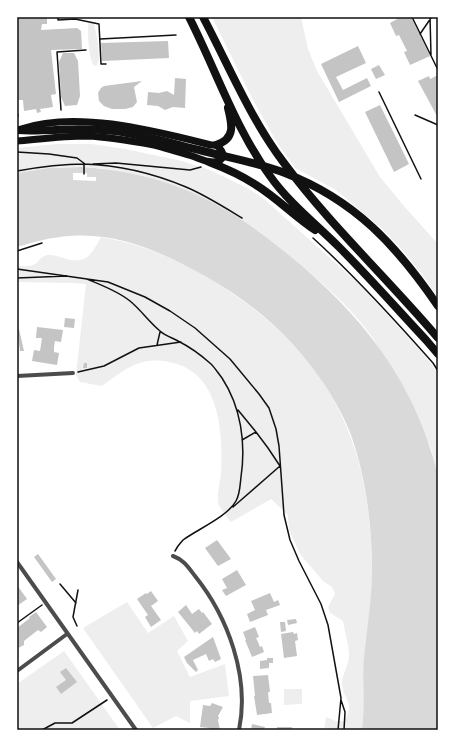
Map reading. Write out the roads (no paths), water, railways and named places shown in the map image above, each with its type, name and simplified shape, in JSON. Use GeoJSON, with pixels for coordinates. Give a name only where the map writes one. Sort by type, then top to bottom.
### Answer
{"type":"FeatureCollection","features":[{"type":"Feature","properties":{"kind":"highway"},"geometry":{"type":"LineString","coordinates":[[189,17],[253,151],[270,177],[307,217],[340,248],[438,354]]}},
{"type":"Feature","properties":{"kind":"highway"},"geometry":{"type":"LineString","coordinates":[[203,17],[249,109],[284,163],[311,197],[438,338]]}},
{"type":"Feature","properties":{"kind":"highway"},"geometry":{"type":"LineString","coordinates":[[216,145],[228,138],[230,133],[232,123],[226,96]]}},
{"type":"Feature","properties":{"kind":"highway"},"geometry":{"type":"LineString","coordinates":[[17,130],[30,131],[68,129],[115,131],[267,167],[300,179],[334,197],[360,215],[386,238],[405,260],[438,306]]}},
{"type":"Feature","properties":{"kind":"highway"},"geometry":{"type":"LineString","coordinates":[[208,164],[229,170],[256,184],[287,207],[306,224],[340,248]]}},
{"type":"Feature","properties":{"kind":"main road"},"geometry":{"type":"LineString","coordinates":[[17,130],[32,125],[54,122],[90,123],[144,129],[216,145],[222,149],[223,154],[222,158],[208,164],[157,146],[126,140],[87,136],[56,137],[17,141]]}},
{"type":"Feature","properties":{"kind":"street"},"geometry":{"type":"LineString","coordinates":[[17,376],[73,373]]}},
{"type":"Feature","properties":{"kind":"street"},"geometry":{"type":"LineString","coordinates":[[173,556],[181,559],[204,587],[217,610],[229,638],[237,661],[241,687],[242,700],[239,730]]}},
{"type":"Feature","properties":{"kind":"street"},"geometry":{"type":"LineString","coordinates":[[17,562],[136,730]]}},
{"type":"Feature","properties":{"kind":"street"},"geometry":{"type":"LineString","coordinates":[[17,671],[67,634]]}}]}
